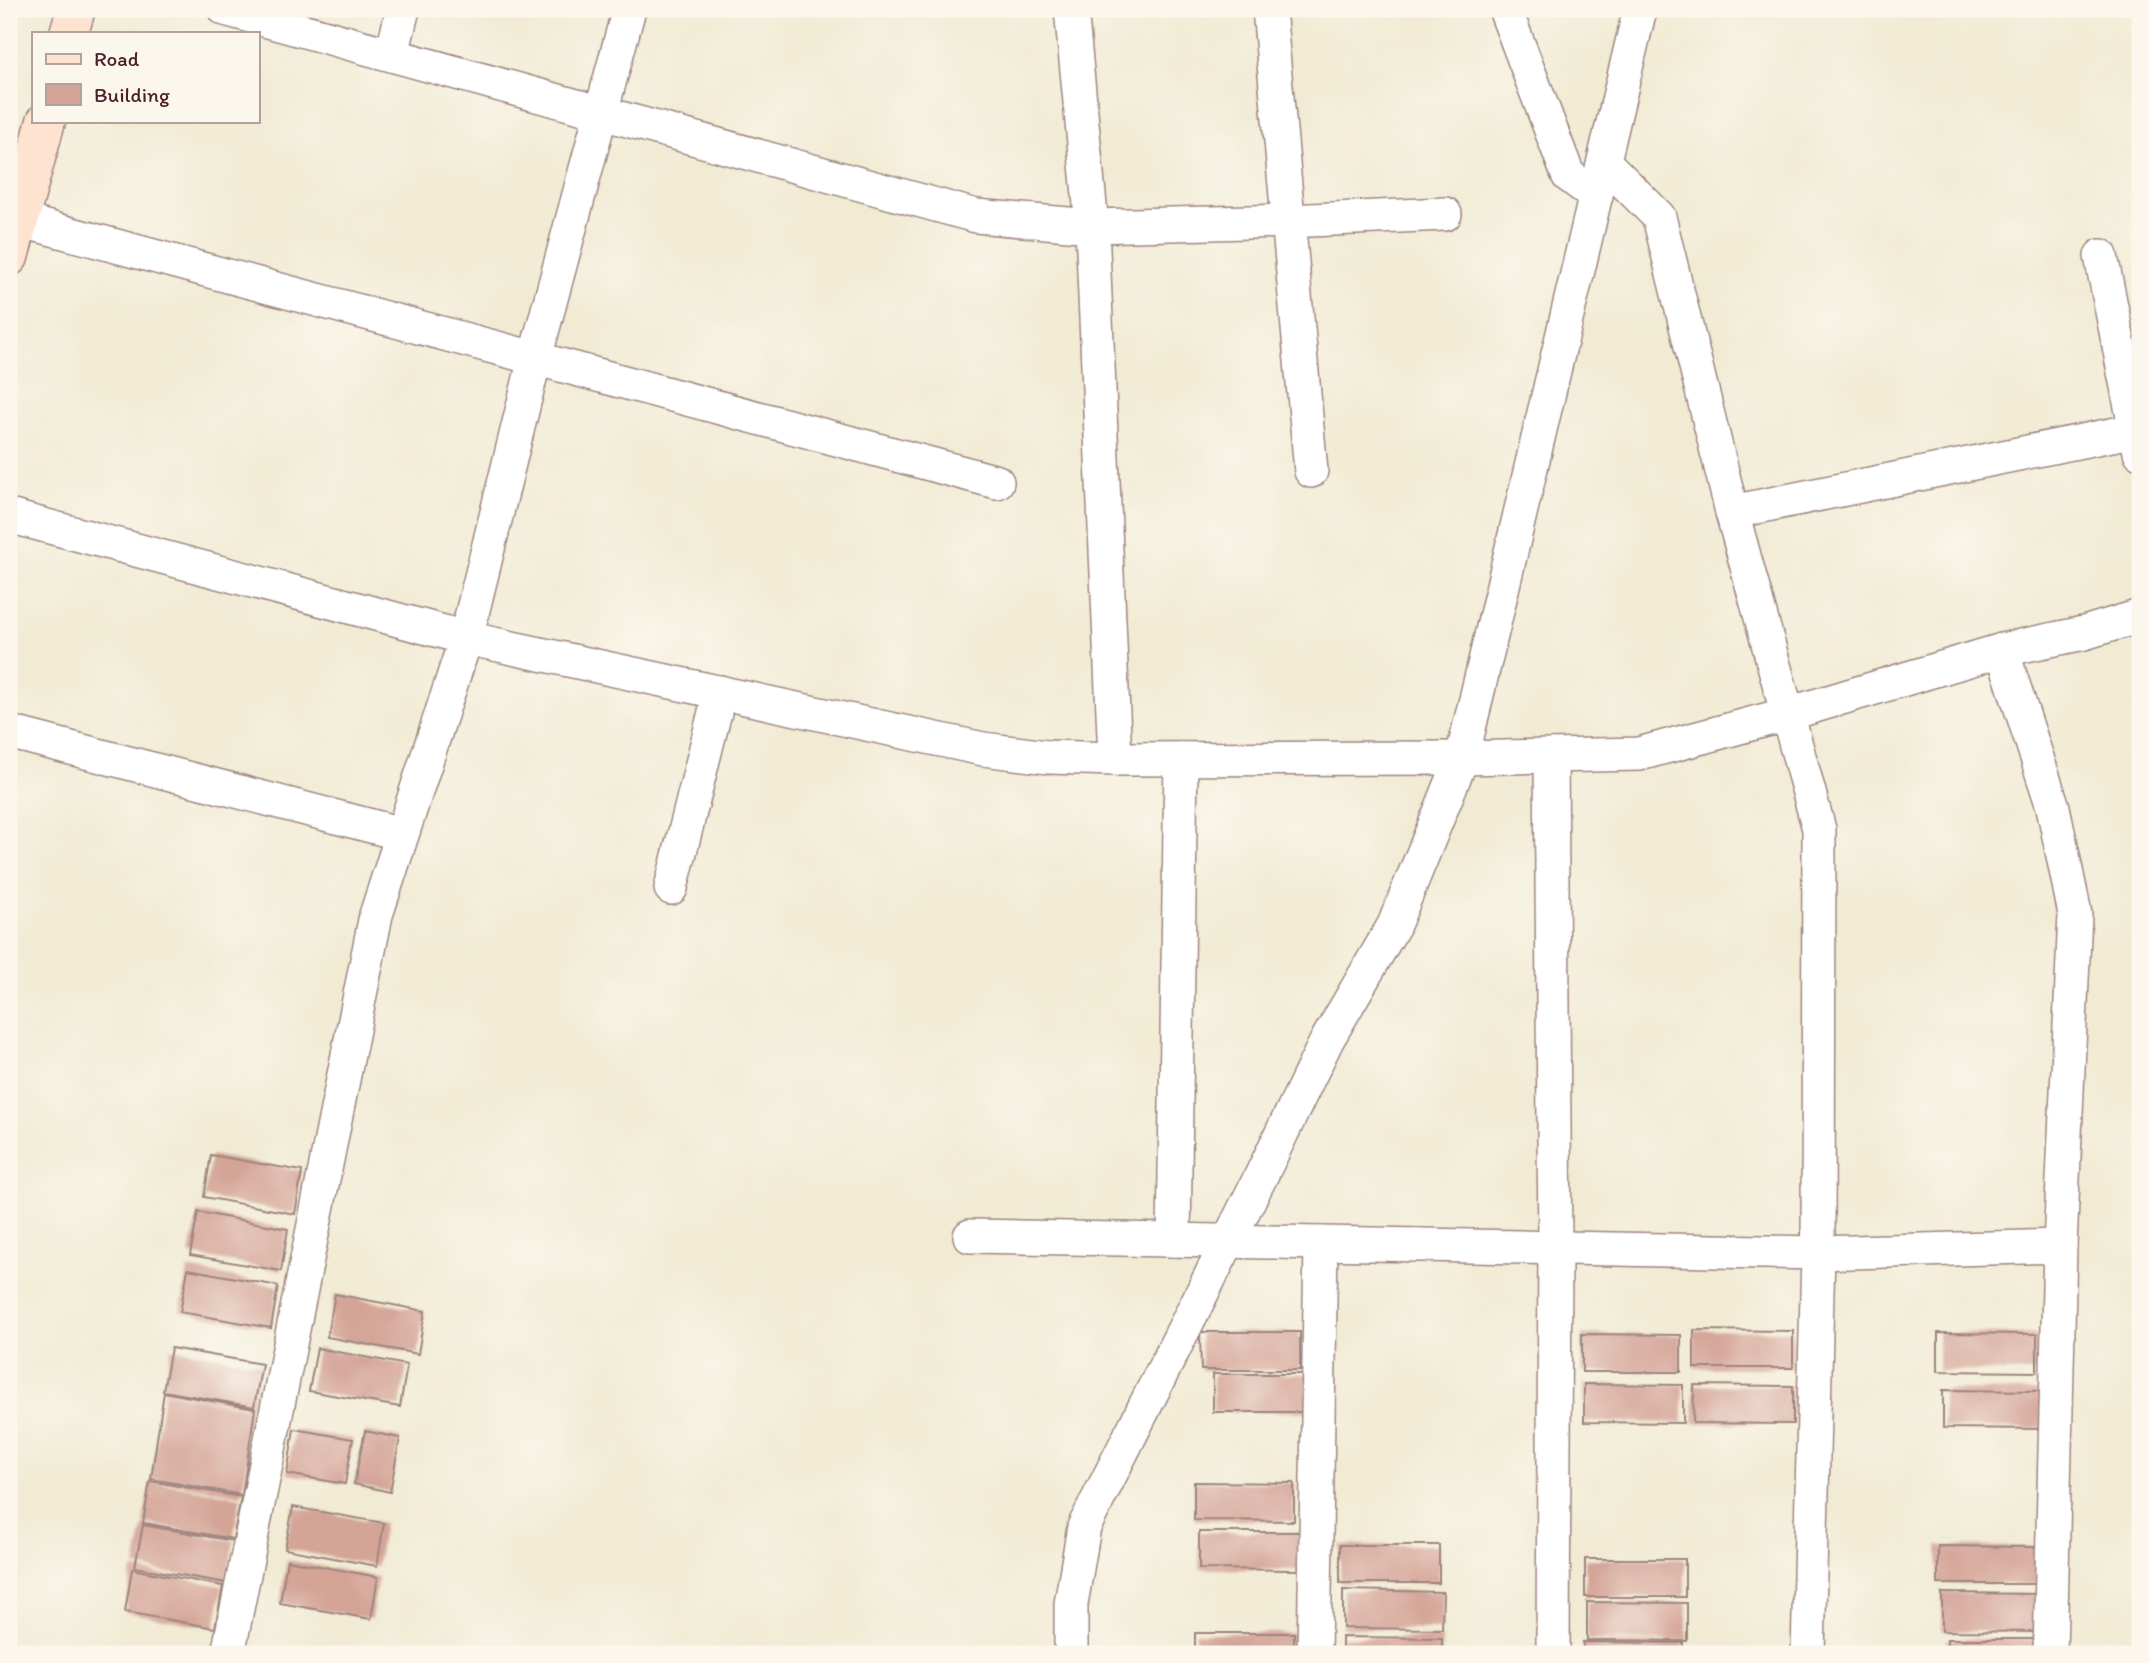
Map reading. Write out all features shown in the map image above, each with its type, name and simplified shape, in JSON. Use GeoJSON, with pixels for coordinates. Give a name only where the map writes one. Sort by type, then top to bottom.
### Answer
{"type":"FeatureCollection","features":[{"type":"Feature","properties":{"kind":"main road"},"geometry":{"type":"LineString","coordinates":[[69,32],[76,9]]}},
{"type":"Feature","properties":{"kind":"main road"},"geometry":{"type":"LineString","coordinates":[[9,257],[46,122]]}},
{"type":"Feature","properties":{"kind":"street"},"geometry":{"type":"LineString","coordinates":[[225,9],[976,216],[1092,226],[1444,214]]}},
{"type":"Feature","properties":{"kind":"street"},"geometry":{"type":"LineString","coordinates":[[392,54],[403,9]]}},
{"type":"Feature","properties":{"kind":"street"},"geometry":{"type":"LineString","coordinates":[[228,1654],[376,915],[466,638],[535,358],[629,9]]}},
{"type":"Feature","properties":{"kind":"street"},"geometry":{"type":"LineString","coordinates":[[1072,9],[1092,226],[1115,759]]}},
{"type":"Feature","properties":{"kind":"street"},"geometry":{"type":"LineString","coordinates":[[1269,9],[1311,471]]}},
{"type":"Feature","properties":{"kind":"street"},"geometry":{"type":"LineString","coordinates":[[1506,9],[1568,175],[1596,196]]}},
{"type":"Feature","properties":{"kind":"street"},"geometry":{"type":"LineString","coordinates":[[1071,1654],[1071,1604],[1084,1527],[1327,1041],[1394,925],[1462,758],[1640,9]]}},
{"type":"Feature","properties":{"kind":"street"},"geometry":{"type":"LineString","coordinates":[[1604,162],[1659,217],[1732,512],[1819,829],[1818,1253],[1808,1654]]}},
{"type":"Feature","properties":{"kind":"street"},"geometry":{"type":"LineString","coordinates":[[19,220],[998,482]]}},
{"type":"Feature","properties":{"kind":"street"},"geometry":{"type":"LineString","coordinates":[[1732,512],[2138,441],[2101,256]]}},
{"type":"Feature","properties":{"kind":"street"},"geometry":{"type":"LineString","coordinates":[[9,516],[466,638],[983,749],[1048,757],[1462,758],[1639,754],[1788,714],[2002,650],[2084,633],[2140,616]]}},
{"type":"Feature","properties":{"kind":"street"},"geometry":{"type":"LineString","coordinates":[[2002,650],[2053,807],[2075,914],[2060,1246],[2050,1654]]}},
{"type":"Feature","properties":{"kind":"street"},"geometry":{"type":"LineString","coordinates":[[671,888],[720,692]]}},
{"type":"Feature","properties":{"kind":"street"},"geometry":{"type":"LineString","coordinates":[[9,732],[402,834]]}},
{"type":"Feature","properties":{"kind":"street"},"geometry":{"type":"LineString","coordinates":[[1552,756],[1555,1249],[1553,1654]]}},
{"type":"Feature","properties":{"kind":"street"},"geometry":{"type":"LineString","coordinates":[[1174,1240],[1181,759]]}},
{"type":"Feature","properties":{"kind":"street"},"geometry":{"type":"LineString","coordinates":[[970,1237],[1818,1253],[2060,1246]]}},
{"type":"Feature","properties":{"kind":"street"},"geometry":{"type":"LineString","coordinates":[[1314,1654],[1321,1243]]}},
{"type":"Feature","properties":{"kind":"building"},"geometry":{"type":"Polygon","coordinates":[[[211,1155],[302,1171],[295,1214],[204,1197],[211,1155]]]}},
{"type":"Feature","properties":{"kind":"building"},"geometry":{"type":"Polygon","coordinates":[[[198,1212],[288,1229],[281,1271],[190,1255],[198,1212]]]}},
{"type":"Feature","properties":{"kind":"building"},"geometry":{"type":"Polygon","coordinates":[[[188,1269],[278,1286],[271,1328],[180,1312],[188,1269]]]}},
{"type":"Feature","properties":{"kind":"building"},"geometry":{"type":"Polygon","coordinates":[[[335,1294],[425,1311],[418,1354],[327,1337],[335,1294]]]}},
{"type":"Feature","properties":{"kind":"building"},"geometry":{"type":"Polygon","coordinates":[[[1694,1330],[1793,1331],[1793,1368],[1694,1368],[1694,1330]]]}},
{"type":"Feature","properties":{"kind":"building"},"geometry":{"type":"Polygon","coordinates":[[[1200,1332],[1300,1332],[1300,1370],[1201,1370],[1200,1332]]]}},
{"type":"Feature","properties":{"kind":"building"},"geometry":{"type":"Polygon","coordinates":[[[1938,1333],[2037,1334],[2037,1372],[1938,1371],[1938,1333]]]}},
{"type":"Feature","properties":{"kind":"building"},"geometry":{"type":"Polygon","coordinates":[[[1582,1334],[1681,1335],[1681,1372],[1582,1372],[1582,1334]]]}},
{"type":"Feature","properties":{"kind":"building"},"geometry":{"type":"Polygon","coordinates":[[[171,1348],[262,1364],[254,1407],[163,1391],[171,1348]]]}},
{"type":"Feature","properties":{"kind":"building"},"geometry":{"type":"Polygon","coordinates":[[[317,1348],[407,1365],[400,1407],[309,1391],[317,1348]]]}},
{"type":"Feature","properties":{"kind":"building"},"geometry":{"type":"Polygon","coordinates":[[[1213,1374],[1313,1374],[1313,1412],[1213,1412],[1213,1374]]]}},
{"type":"Feature","properties":{"kind":"building"},"geometry":{"type":"Polygon","coordinates":[[[1584,1384],[1683,1385],[1683,1423],[1584,1422],[1584,1384]]]}},
{"type":"Feature","properties":{"kind":"building"},"geometry":{"type":"Polygon","coordinates":[[[1694,1385],[1793,1386],[1793,1424],[1693,1423],[1694,1385]]]}},
{"type":"Feature","properties":{"kind":"building"},"geometry":{"type":"Polygon","coordinates":[[[1943,1390],[2043,1391],[2043,1429],[1943,1428],[1943,1390]]]}},
{"type":"Feature","properties":{"kind":"building"},"geometry":{"type":"Polygon","coordinates":[[[164,1392],[255,1409],[242,1495],[151,1479],[164,1392]]]}},
{"type":"Feature","properties":{"kind":"building"},"geometry":{"type":"Polygon","coordinates":[[[294,1429],[353,1439],[345,1484],[287,1474],[294,1429]]]}},
{"type":"Feature","properties":{"kind":"building"},"geometry":{"type":"Polygon","coordinates":[[[365,1431],[400,1438],[390,1492],[354,1484],[365,1431]]]}},
{"type":"Feature","properties":{"kind":"building"},"geometry":{"type":"Polygon","coordinates":[[[150,1481],[241,1497],[233,1539],[143,1523],[150,1481]]]}},
{"type":"Feature","properties":{"kind":"building"},"geometry":{"type":"Polygon","coordinates":[[[1194,1482],[1294,1483],[1294,1521],[1194,1520],[1194,1482]]]}},
{"type":"Feature","properties":{"kind":"building"},"geometry":{"type":"Polygon","coordinates":[[[293,1507],[384,1523],[377,1566],[285,1549],[293,1507]]]}},
{"type":"Feature","properties":{"kind":"building"},"geometry":{"type":"Polygon","coordinates":[[[143,1525],[234,1541],[226,1583],[135,1567],[143,1525]]]}},
{"type":"Feature","properties":{"kind":"building"},"geometry":{"type":"Polygon","coordinates":[[[1199,1532],[1299,1532],[1299,1570],[1199,1569],[1199,1532]]]}},
{"type":"Feature","properties":{"kind":"building"},"geometry":{"type":"Polygon","coordinates":[[[1340,1545],[1439,1545],[1439,1583],[1340,1583],[1340,1545]]]}},
{"type":"Feature","properties":{"kind":"building"},"geometry":{"type":"Polygon","coordinates":[[[1938,1546],[2037,1547],[2037,1584],[1938,1584],[1938,1546]]]}},
{"type":"Feature","properties":{"kind":"building"},"geometry":{"type":"Polygon","coordinates":[[[1585,1559],[1685,1559],[1685,1597],[1585,1597],[1585,1559]]]}},
{"type":"Feature","properties":{"kind":"building"},"geometry":{"type":"Polygon","coordinates":[[[287,1560],[378,1577],[371,1619],[280,1603],[287,1560]]]}},
{"type":"Feature","properties":{"kind":"building"},"geometry":{"type":"Polygon","coordinates":[[[132,1569],[223,1586],[215,1628],[125,1612],[132,1569]]]}},
{"type":"Feature","properties":{"kind":"building"},"geometry":{"type":"Polygon","coordinates":[[[1343,1590],[1443,1592],[1442,1629],[1343,1628],[1343,1590]]]}},
{"type":"Feature","properties":{"kind":"building"},"geometry":{"type":"Polygon","coordinates":[[[1942,1593],[2042,1594],[2041,1632],[1942,1631],[1942,1593]]]}},
{"type":"Feature","properties":{"kind":"building"},"geometry":{"type":"Polygon","coordinates":[[[1587,1602],[1687,1603],[1687,1641],[1587,1640],[1587,1602]]]}},
{"type":"Feature","properties":{"kind":"building"},"geometry":{"type":"Polygon","coordinates":[[[1195,1633],[1294,1633],[1294,1654],[1195,1654],[1195,1633]]]}},
{"type":"Feature","properties":{"kind":"building"},"geometry":{"type":"Polygon","coordinates":[[[1342,1637],[1442,1638],[1442,1654],[1342,1654],[1342,1637]]]}},
{"type":"Feature","properties":{"kind":"building"},"geometry":{"type":"Polygon","coordinates":[[[1947,1639],[2047,1639],[2047,1654],[1947,1654],[1947,1639]]]}},
{"type":"Feature","properties":{"kind":"building"},"geometry":{"type":"Polygon","coordinates":[[[1583,1642],[1683,1643],[1683,1654],[1583,1654],[1583,1642]]]}}]}
